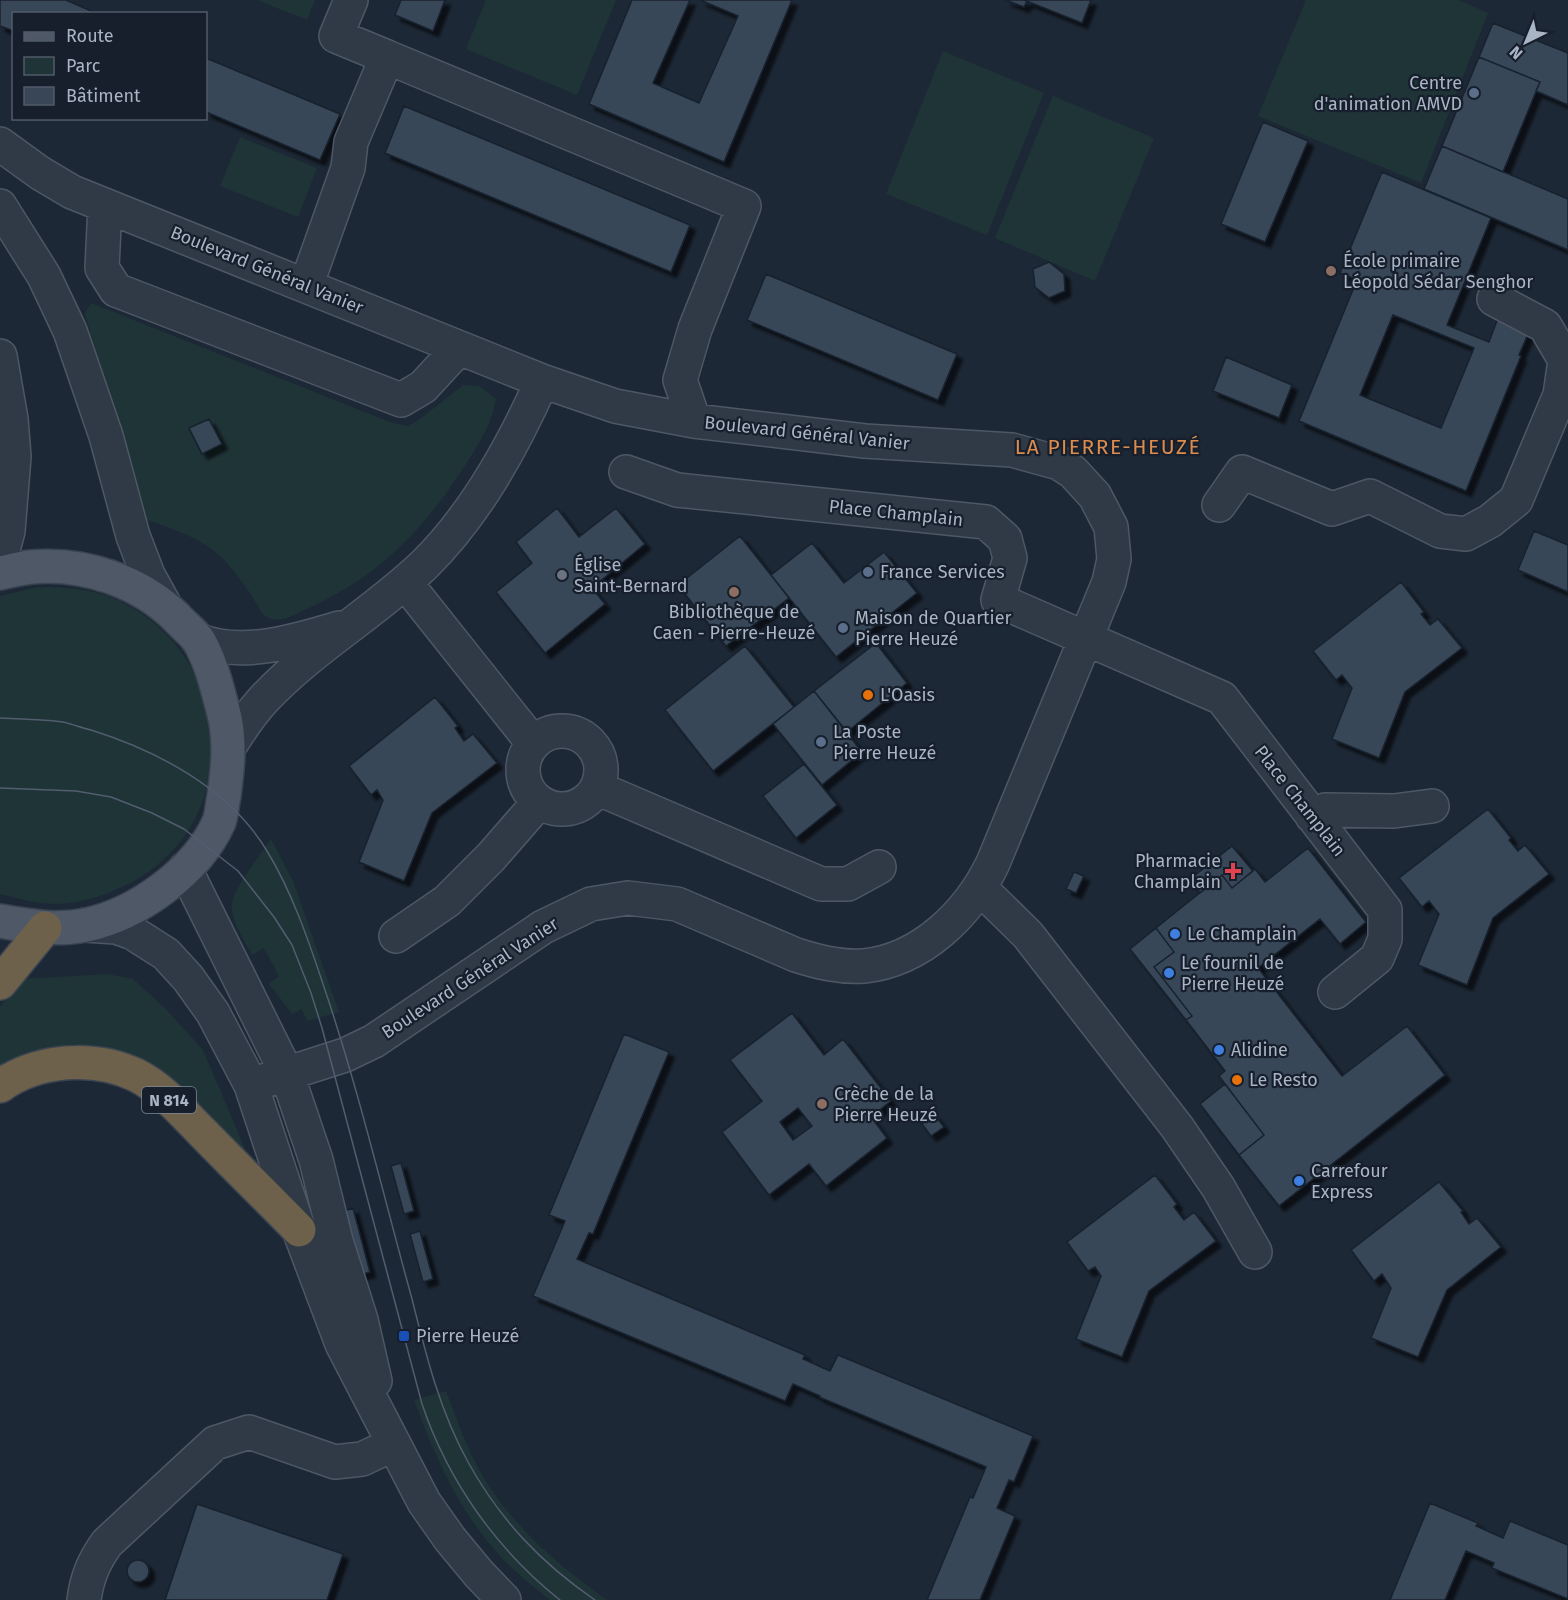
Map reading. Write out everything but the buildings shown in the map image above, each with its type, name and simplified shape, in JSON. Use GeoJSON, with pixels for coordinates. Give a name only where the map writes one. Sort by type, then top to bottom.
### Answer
{"type":"FeatureCollection","features":[{"type":"Feature","properties":{"kind":"highway"},"geometry":{"type":"LineString","coordinates":[[0,983],[45,928]]}},
{"type":"Feature","properties":{"kind":"highway","name":"N 814"},"geometry":{"type":"LineString","coordinates":[[0,1086],[27,1071],[48,1065],[70,1063],[95,1064],[135,1075],[166,1096],[299,1230]]}},
{"type":"Feature","properties":{"kind":"main road"},"geometry":{"type":"LineString","coordinates":[[0,573],[32,567],[77,568],[106,575],[133,587],[165,606],[198,640],[215,677],[228,727],[229,747],[220,820],[192,864],[153,896],[130,909],[85,925],[45,928],[0,921]]}},
{"type":"Feature","properties":{"kind":"street"},"geometry":{"type":"LineString","coordinates":[[351,0],[336,36],[744,206],[695,329],[680,380],[694,421]]}},
{"type":"Feature","properties":{"kind":"street"},"geometry":{"type":"LineString","coordinates":[[306,286],[348,168],[351,142],[387,57]]}},
{"type":"Feature","properties":{"kind":"street","name":"Boulevard Général Vanier"},"geometry":{"type":"LineString","coordinates":[[0,144],[40,173],[72,192],[542,381],[615,406],[694,421],[865,441],[1012,450],[1059,463],[1073,472],[1095,496],[1111,526],[1114,541],[1114,559],[1109,582],[1085,639]]}},
{"type":"Feature","properties":{"kind":"street"},"geometry":{"type":"LineString","coordinates":[[0,206],[44,276],[70,331],[106,436],[133,536],[148,575],[165,606]]}},
{"type":"Feature","properties":{"kind":"street"},"geometry":{"type":"LineString","coordinates":[[105,206],[102,268],[116,290],[401,400],[423,387],[459,348]]}},
{"type":"Feature","properties":{"kind":"street"},"geometry":{"type":"LineString","coordinates":[[1219,505],[1242,472],[1332,508],[1370,496],[1440,531],[1466,534],[1490,521],[1516,500],[1560,395],[1565,360],[1545,326],[1494,299]]}},
{"type":"Feature","properties":{"kind":"street"},"geometry":{"type":"LineString","coordinates":[[0,356],[11,419],[14,457],[8,531],[0,561]]}},
{"type":"Feature","properties":{"kind":"street"},"geometry":{"type":"LineString","coordinates":[[229,747],[263,700],[349,625],[374,609],[405,582],[449,538],[467,514],[520,429],[542,381]]}},
{"type":"Feature","properties":{"kind":"street","name":"Place Champlain"},"geometry":{"type":"LineString","coordinates":[[626,472],[677,490],[986,522],[1005,539],[1010,558],[999,600],[1222,698],[1385,910],[1385,939],[1377,958],[1335,992]]}},
{"type":"Feature","properties":{"kind":"street"},"geometry":{"type":"LineString","coordinates":[[405,582],[533,742]]}},
{"type":"Feature","properties":{"kind":"street"},"geometry":{"type":"LineString","coordinates":[[198,640],[212,646],[243,649],[304,639],[349,625]]}},
{"type":"Feature","properties":{"kind":"street"},"geometry":{"type":"LineString","coordinates":[[1085,639],[993,863],[980,888],[1028,935],[1177,1127],[1218,1187],[1255,1252]]}},
{"type":"Feature","properties":{"kind":"street"},"geometry":{"type":"LineString","coordinates":[[555,731],[567,731],[589,742],[597,752],[601,764],[601,776],[597,788],[589,799],[578,807],[564,810],[551,808],[539,802],[529,792],[523,780],[522,767],[533,742],[555,731]]}},
{"type":"Feature","properties":{"kind":"street"},"geometry":{"type":"LineString","coordinates":[[597,788],[821,884],[848,884],[879,867]]}},
{"type":"Feature","properties":{"kind":"street"},"geometry":{"type":"LineString","coordinates":[[396,936],[447,901],[491,857],[539,802]]}},
{"type":"Feature","properties":{"kind":"street"},"geometry":{"type":"LineString","coordinates":[[1312,816],[1326,810],[1394,812],[1432,806]]}},
{"type":"Feature","properties":{"kind":"street"},"geometry":{"type":"LineString","coordinates":[[185,869],[268,1079],[316,1160],[336,1241],[361,1320],[390,1433]]}},
{"type":"Feature","properties":{"kind":"street","name":"Boulevard Général Vanier"},"geometry":{"type":"LineString","coordinates":[[268,1079],[345,1054],[374,1041],[543,927],[591,904],[628,898],[677,904],[816,962],[864,966],[891,961],[932,939],[953,920],[980,888]]}},
{"type":"Feature","properties":{"kind":"street"},"geometry":{"type":"LineString","coordinates":[[85,925],[116,927],[133,933],[166,954],[188,978],[213,1013],[268,1079],[299,1230],[342,1344],[424,1502],[450,1539],[504,1600]]}},
{"type":"Feature","properties":{"kind":"street"},"geometry":{"type":"LineString","coordinates":[[84,1600],[87,1580],[95,1559],[107,1543],[215,1443],[249,1432],[335,1462],[362,1460],[390,1433]]}},
{"type":"Feature","properties":{"kind":"green space"},"geometry":{"type":"Polygon","coordinates":[[[257,0],[315,0],[307,20],[257,0]]]}},
{"type":"Feature","properties":{"kind":"green space"},"geometry":{"type":"Polygon","coordinates":[[[486,0],[616,0],[577,95],[466,49],[486,0]]]}},
{"type":"Feature","properties":{"kind":"green space"},"geometry":{"type":"Polygon","coordinates":[[[1306,0],[1459,0],[1488,13],[1421,183],[1258,116],[1306,0]]]}},
{"type":"Feature","properties":{"kind":"green space"},"geometry":{"type":"Polygon","coordinates":[[[943,51],[1044,93],[987,235],[886,194],[943,51]]]}},
{"type":"Feature","properties":{"kind":"green space"},"geometry":{"type":"Polygon","coordinates":[[[1053,96],[1154,138],[1095,281],[995,238],[1053,96]]]}},
{"type":"Feature","properties":{"kind":"green space"},"geometry":{"type":"Polygon","coordinates":[[[240,137],[317,168],[298,217],[220,186],[240,137]]]}},
{"type":"Feature","properties":{"kind":"green space"},"geometry":{"type":"Polygon","coordinates":[[[91,303],[390,422],[408,426],[463,385],[479,386],[496,399],[494,408],[480,441],[466,464],[434,509],[399,547],[359,580],[336,594],[292,616],[272,619],[262,613],[225,561],[203,543],[139,517],[85,313],[91,303]]]}},
{"type":"Feature","properties":{"kind":"green space"},"geometry":{"type":"Polygon","coordinates":[[[38,587],[72,588],[105,595],[126,604],[162,630],[189,663],[205,702],[212,742],[208,783],[194,821],[168,855],[132,882],[96,897],[68,903],[51,904],[0,894],[0,596],[38,587]]]}},
{"type":"Feature","properties":{"kind":"green space"},"geometry":{"type":"Polygon","coordinates":[[[271,839],[293,881],[339,1012],[307,1021],[302,1009],[292,1014],[269,984],[279,976],[264,948],[252,955],[235,923],[232,903],[237,889],[271,839]]]}},
{"type":"Feature","properties":{"kind":"green space"},"geometry":{"type":"Polygon","coordinates":[[[107,974],[133,979],[166,1009],[203,1050],[248,1156],[131,1061],[73,1044],[23,1056],[0,1071],[0,1007],[20,979],[107,974]]]}},
{"type":"Feature","properties":{"kind":"green space"},"geometry":{"type":"Polygon","coordinates":[[[446,1391],[472,1456],[484,1478],[513,1518],[548,1554],[607,1600],[550,1600],[513,1569],[486,1540],[450,1483],[414,1400],[446,1391]]]}},
{"type":"Feature","properties":{"kind":"tram line"},"geometry":{"type":"LineString","coordinates":[[0,718],[66,723],[142,749],[190,775],[213,791],[252,829],[267,851],[299,916],[336,1023],[370,1141],[428,1362],[449,1423],[480,1483],[508,1521],[523,1539],[557,1571],[595,1600]]}},
{"type":"Feature","properties":{"kind":"tram line"},"geometry":{"type":"LineString","coordinates":[[0,788],[76,791],[111,797],[152,813],[184,829],[238,871],[274,917],[292,945],[322,1028],[422,1404],[433,1432],[460,1486],[495,1536],[515,1559],[560,1600]]}},
{"type":"Feature","properties":{"kind":"place","name":"Centre d'animation AMVD"},"geometry":{"type":"Point","coordinates":[1474,93]}},
{"type":"Feature","properties":{"kind":"place","name":"École primaire Léopold Sédar Senghor"},"geometry":{"type":"Point","coordinates":[1331,271]}},
{"type":"Feature","properties":{"kind":"place","name":"France Services"},"geometry":{"type":"Point","coordinates":[868,572]}},
{"type":"Feature","properties":{"kind":"place","name":"Église Saint-Bernard"},"geometry":{"type":"Point","coordinates":[562,575]}},
{"type":"Feature","properties":{"kind":"place","name":"Bibliothèque de Caen - Pierre-Heuzé"},"geometry":{"type":"Point","coordinates":[734,592]}},
{"type":"Feature","properties":{"kind":"place","name":"Maison de Quartier Pierre Heuzé"},"geometry":{"type":"Point","coordinates":[843,628]}},
{"type":"Feature","properties":{"kind":"place","name":"L'Oasis"},"geometry":{"type":"Point","coordinates":[868,695]}},
{"type":"Feature","properties":{"kind":"place","name":"La Poste Pierre Heuzé"},"geometry":{"type":"Point","coordinates":[821,742]}},
{"type":"Feature","properties":{"kind":"place","name":"Pharmacie Champlain"},"geometry":{"type":"Point","coordinates":[1233,871]}},
{"type":"Feature","properties":{"kind":"place","name":"Le Champlain"},"geometry":{"type":"Point","coordinates":[1175,934]}},
{"type":"Feature","properties":{"kind":"place","name":"Le fournil de Pierre Heuzé"},"geometry":{"type":"Point","coordinates":[1169,973]}},
{"type":"Feature","properties":{"kind":"place","name":"Alidine"},"geometry":{"type":"Point","coordinates":[1219,1050]}},
{"type":"Feature","properties":{"kind":"place","name":"Le Resto"},"geometry":{"type":"Point","coordinates":[1237,1080]}},
{"type":"Feature","properties":{"kind":"place","name":"Crèche de la Pierre Heuzé"},"geometry":{"type":"Point","coordinates":[822,1104]}},
{"type":"Feature","properties":{"kind":"place","name":"Carrefour Express"},"geometry":{"type":"Point","coordinates":[1299,1181]}},
{"type":"Feature","properties":{"kind":"place","name":"Pierre Heuzé"},"geometry":{"type":"Point","coordinates":[404,1336]}},
{"type":"Feature","properties":{"kind":"district","name":"LA PIERRE-HEUZÉ"},"geometry":{"type":"Point","coordinates":[1108,447]}}]}
